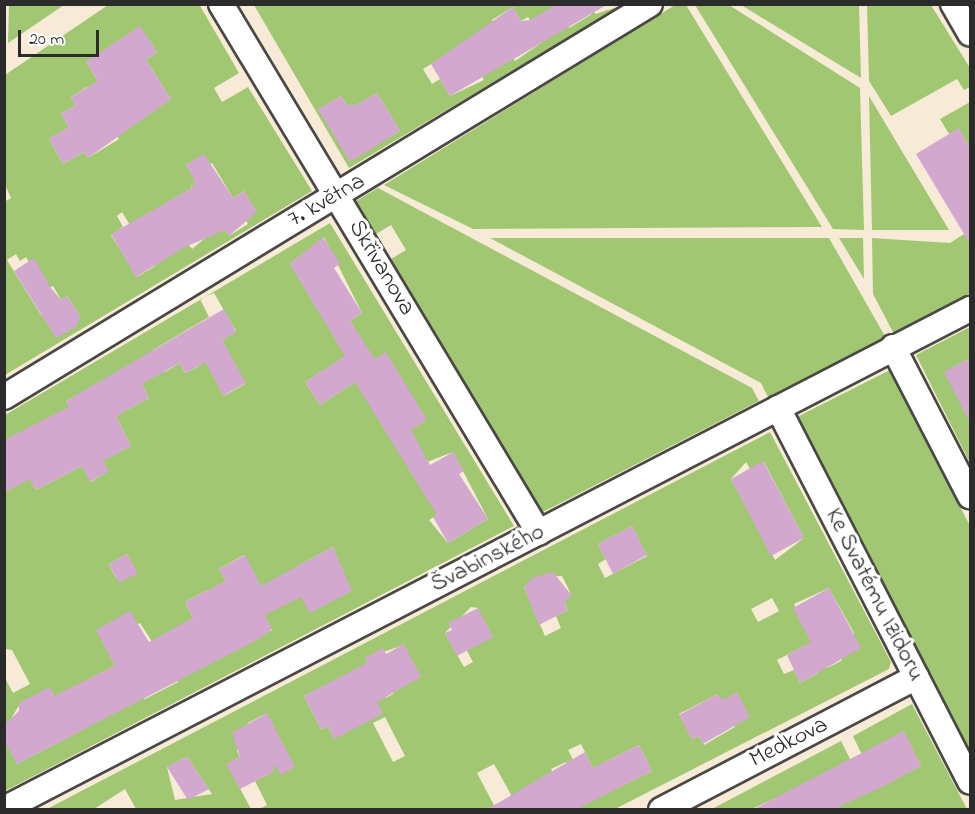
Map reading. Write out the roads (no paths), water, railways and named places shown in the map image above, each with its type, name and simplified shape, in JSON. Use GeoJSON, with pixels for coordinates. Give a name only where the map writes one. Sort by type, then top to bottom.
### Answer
{"type":"FeatureCollection","features":[{"type":"Feature","properties":{"kind":"street","name":"Skřivanova"},"geometry":{"type":"LineString","coordinates":[[221,4],[539,533]]}},
{"type":"Feature","properties":{"kind":"street","name":"7. května"},"geometry":{"type":"LineString","coordinates":[[4,397],[651,4]]}},
{"type":"Feature","properties":{"kind":"street"},"geometry":{"type":"LineString","coordinates":[[953,4],[970,33]]}},
{"type":"Feature","properties":{"kind":"street","name":"Švabinského"},"geometry":{"type":"LineString","coordinates":[[4,808],[539,533],[892,347],[970,309]]}},
{"type":"Feature","properties":{"kind":"street"},"geometry":{"type":"LineString","coordinates":[[892,347],[970,496]]}},
{"type":"Feature","properties":{"kind":"street","name":"Ke Svatému Izidoru"},"geometry":{"type":"LineString","coordinates":[[778,408],[970,782]]}},
{"type":"Feature","properties":{"kind":"street","name":"Medkova"},"geometry":{"type":"LineString","coordinates":[[661,810],[917,677]]}}]}
